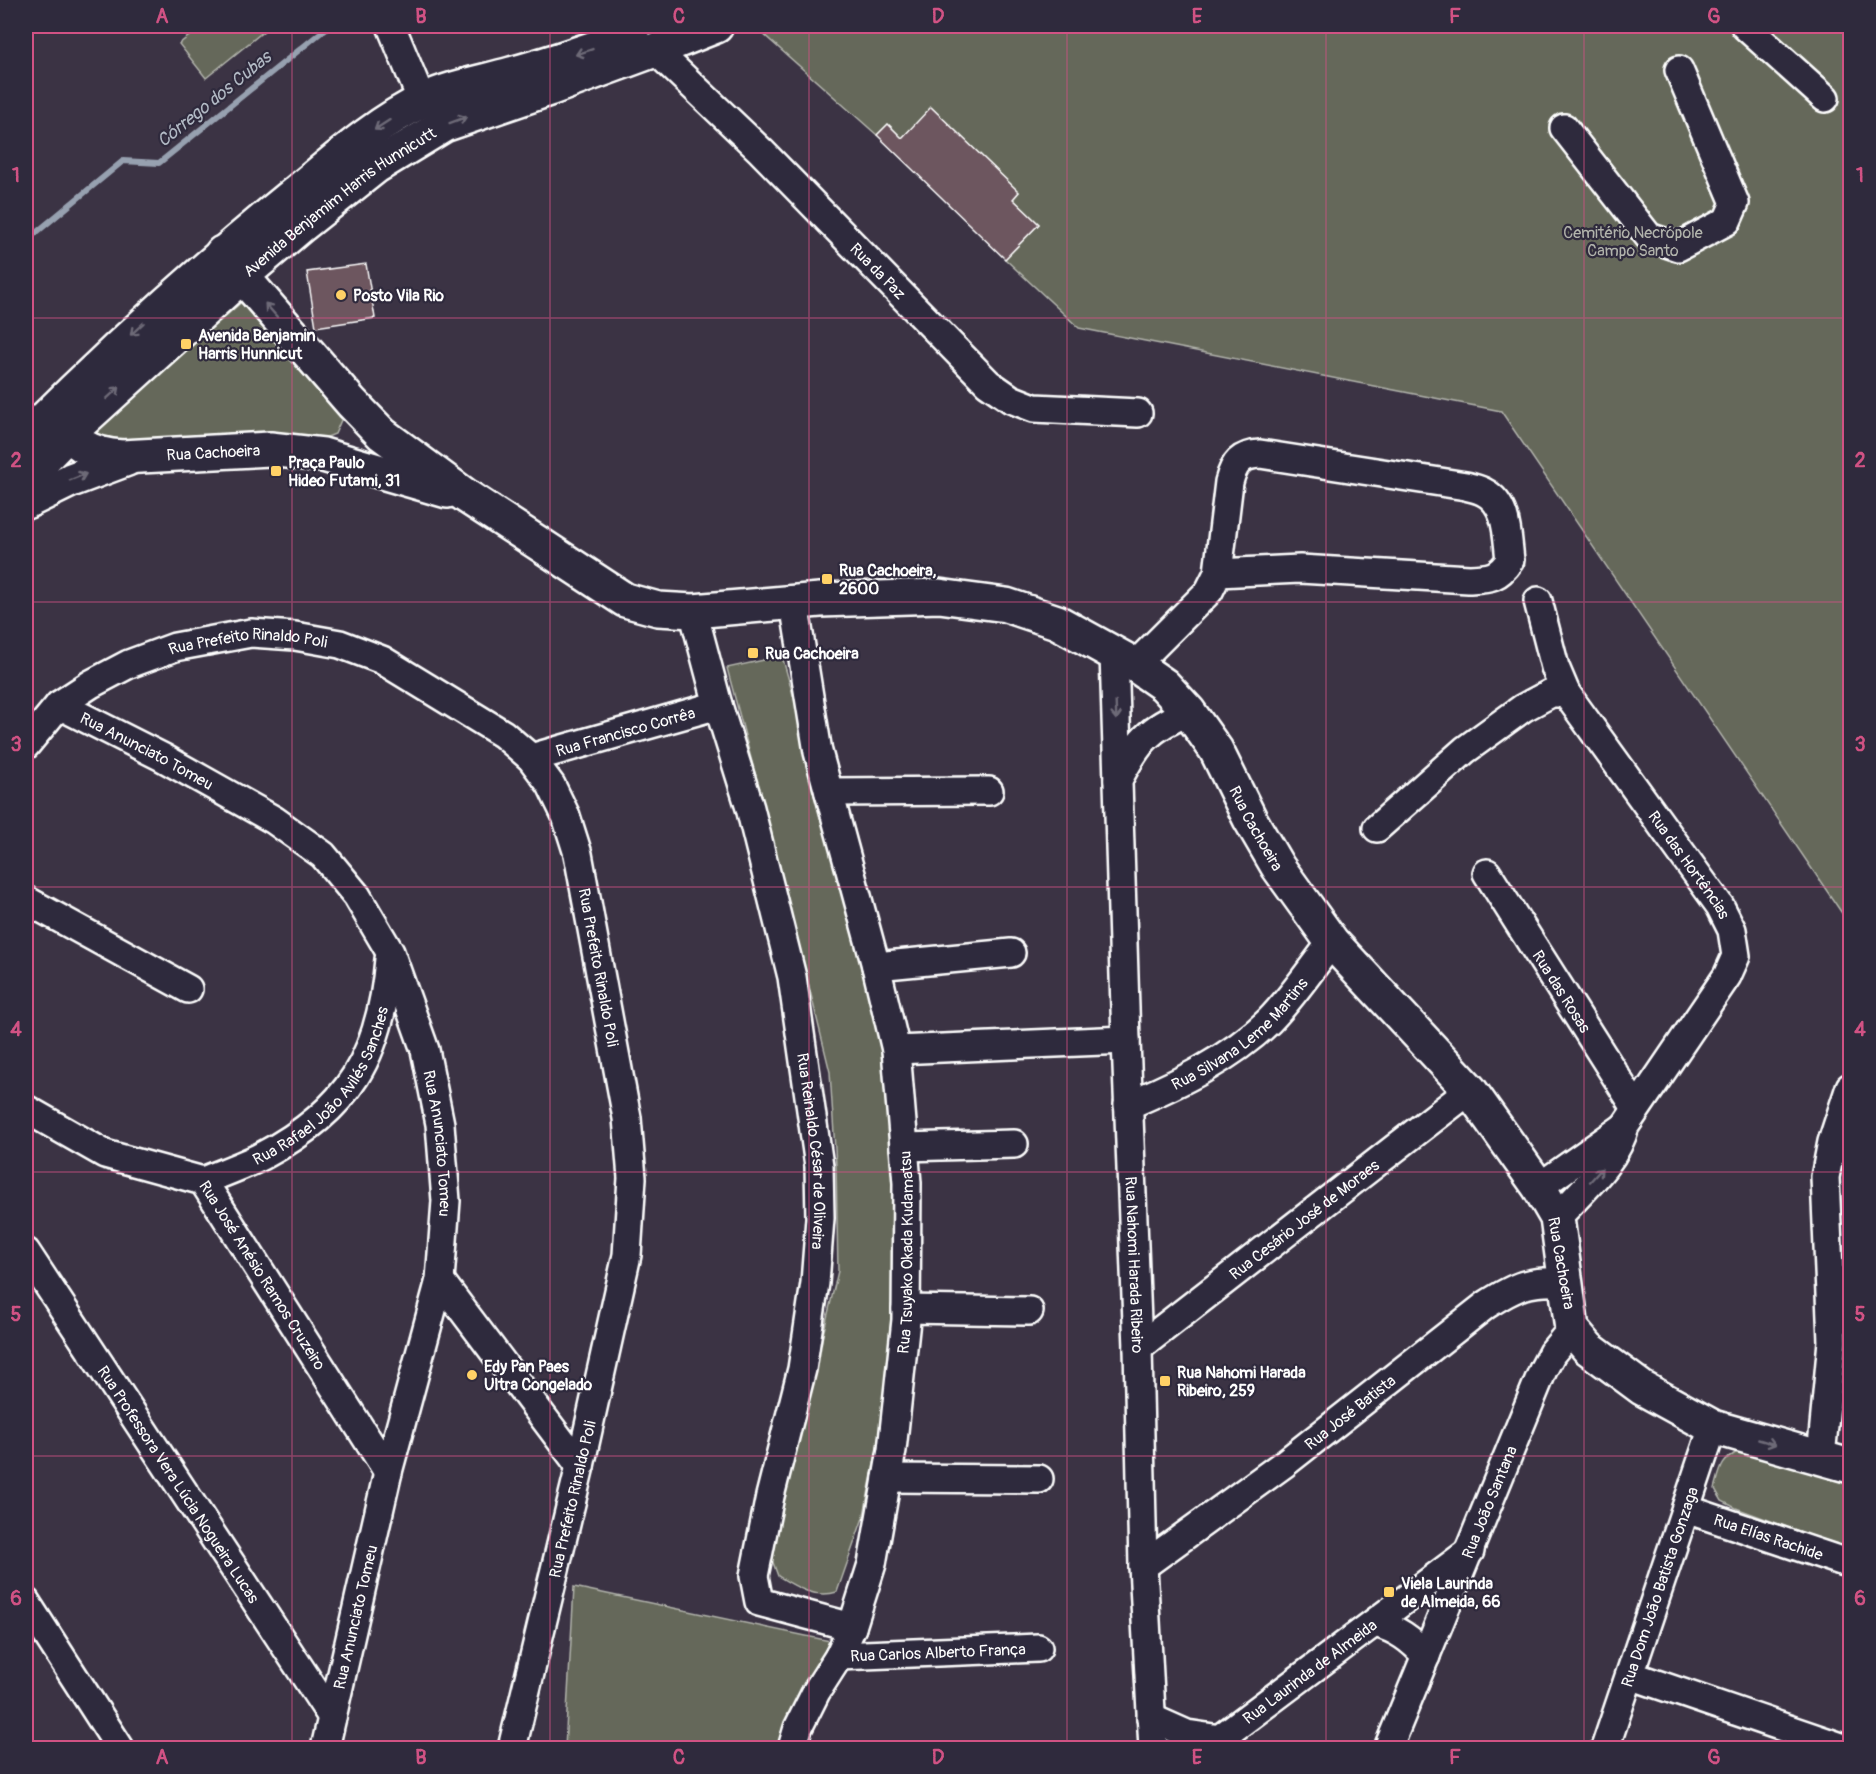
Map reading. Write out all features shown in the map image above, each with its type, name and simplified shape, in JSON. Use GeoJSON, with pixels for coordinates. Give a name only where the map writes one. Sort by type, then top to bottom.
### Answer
{"type":"FeatureCollection","features":[{"type":"Feature","properties":{"kind":"main road","name":"Avenida Benjamim Harris Hunnicutt"},"geometry":{"type":"LineString","coordinates":[[26,477],[65,418],[135,331],[225,257],[347,151],[381,126],[422,101],[450,89],[512,74],[646,33],[716,26]]}},
{"type":"Feature","properties":{"kind":"main road","name":"Avenida Benjamim Harris Hunnicutt"},"geometry":{"type":"LineString","coordinates":[[225,257],[302,225],[375,167],[444,125],[646,33]]}},
{"type":"Feature","properties":{"kind":"main road","name":"Rua Cachoeira"},"geometry":{"type":"LineString","coordinates":[[225,257],[351,402],[382,434],[466,496],[625,600],[657,609],[693,611],[820,600],[939,596],[1006,605],[1057,622],[1125,659],[1164,685],[1189,712],[1216,750],[1250,819],[1278,867],[1332,942],[1470,1090],[1539,1187],[1557,1218],[1572,1329],[1588,1348],[1642,1388],[1713,1426],[1836,1461]]}},
{"type":"Feature","properties":{"kind":"main road"},"geometry":{"type":"LineString","coordinates":[[323,455],[348,446],[359,437],[360,424],[351,402]]}},
{"type":"Feature","properties":{"kind":"main road","name":"Avenida Benjamim Harris Hunnicutt"},"geometry":{"type":"LineString","coordinates":[[26,438],[65,418]]}},
{"type":"Feature","properties":{"kind":"main road"},"geometry":{"type":"LineString","coordinates":[[65,418],[78,444],[92,452],[110,456],[134,457]]}},
{"type":"Feature","properties":{"kind":"main road","name":"Rua Cachoeira"},"geometry":{"type":"LineString","coordinates":[[134,457],[270,449],[323,455],[466,496]]}},
{"type":"Feature","properties":{"kind":"main road"},"geometry":{"type":"LineString","coordinates":[[26,502],[71,480],[134,457]]}},
{"type":"Feature","properties":{"kind":"street"},"geometry":{"type":"LineString","coordinates":[[390,26],[422,101]]}},
{"type":"Feature","properties":{"kind":"street"},"geometry":{"type":"LineString","coordinates":[[1745,26],[1826,98]]}},
{"type":"Feature","properties":{"kind":"street","name":"Rua da Paz"},"geometry":{"type":"LineString","coordinates":[[646,33],[988,383],[1011,399],[1034,408],[1138,413]]}},
{"type":"Feature","properties":{"kind":"street"},"geometry":{"type":"LineString","coordinates":[[1564,128],[1649,237],[1678,247],[1727,221],[1735,203],[1678,70]]}},
{"type":"Feature","properties":{"kind":"street"},"geometry":{"type":"LineString","coordinates":[[1125,659],[1209,591],[1218,573],[1229,482],[1238,460],[1247,455],[1260,454],[1466,486],[1484,492],[1496,502],[1504,514],[1510,560],[1503,570],[1494,576],[1469,579],[1300,569],[1218,573]]}},
{"type":"Feature","properties":{"kind":"street","name":"Rua das Hortências"},"geometry":{"type":"LineString","coordinates":[[1538,601],[1549,648],[1566,693],[1720,906],[1732,930],[1736,956],[1727,976],[1630,1117],[1621,1141],[1611,1157],[1557,1218]]}},
{"type":"Feature","properties":{"kind":"street","name":"Rua Tsuyako Okada Kudamatsu"},"geometry":{"type":"LineString","coordinates":[[792,1749],[798,1728],[816,1692],[839,1656],[852,1627],[872,1564],[893,1438],[906,1310],[907,1183],[896,1050],[876,966],[818,752],[794,603]]}},
{"type":"Feature","properties":{"kind":"street","name":"Rua Reinaldo César de Oliveira"},"geometry":{"type":"LineString","coordinates":[[693,611],[718,705],[750,808],[792,977],[819,1166],[820,1218],[815,1283],[802,1369],[770,1496],[754,1576],[759,1602],[852,1627]]}},
{"type":"Feature","properties":{"kind":"street","name":"Rua Prefeito Rinaldo Poli"},"geometry":{"type":"LineString","coordinates":[[26,745],[59,705],[90,684],[129,664],[175,647],[251,633],[295,636],[340,644],[382,660],[502,734],[531,758],[551,785],[566,816],[578,854],[627,1118],[632,1178],[627,1255],[580,1466],[512,1749]]}},
{"type":"Feature","properties":{"kind":"street","name":"Rua Nahomi Harada Ribeiro"},"geometry":{"type":"LineString","coordinates":[[1125,659],[1118,781],[1138,1348],[1143,1566],[1153,1749]]}},
{"type":"Feature","properties":{"kind":"street"},"geometry":{"type":"LineString","coordinates":[[1377,828],[1465,750],[1522,708],[1551,693],[1566,693]]}},
{"type":"Feature","properties":{"kind":"street","name":"Rua Anunciato Tomeu"},"geometry":{"type":"LineString","coordinates":[[59,705],[162,757],[274,820],[323,855],[357,896],[390,952],[425,1050],[441,1124],[446,1201],[440,1280],[388,1472],[325,1749]]}},
{"type":"Feature","properties":{"kind":"street","name":"Rua Francisco Corrêa"},"geometry":{"type":"LineString","coordinates":[[531,758],[718,705]]}},
{"type":"Feature","properties":{"kind":"street","name":"Rua Nahomi Harada Ribeiro"},"geometry":{"type":"LineString","coordinates":[[1118,781],[1143,739],[1157,727],[1189,712]]}},
{"type":"Feature","properties":{"kind":"street"},"geometry":{"type":"LineString","coordinates":[[829,792],[989,791]]}},
{"type":"Feature","properties":{"kind":"street","name":"Rua das Rosas"},"geometry":{"type":"LineString","coordinates":[[1487,873],[1630,1117]]}},
{"type":"Feature","properties":{"kind":"street"},"geometry":{"type":"LineString","coordinates":[[26,900],[188,989]]}},
{"type":"Feature","properties":{"kind":"street","name":"Rua Silvana Leme Martins"},"geometry":{"type":"LineString","coordinates":[[1128,1105],[1173,1086],[1227,1054],[1269,1020],[1332,942]]}},
{"type":"Feature","properties":{"kind":"street","name":"Rua Rafael João Avilés Sanches"},"geometry":{"type":"LineString","coordinates":[[203,1181],[262,1156],[316,1122],[345,1092],[365,1062],[379,1021],[386,991],[390,952]]}},
{"type":"Feature","properties":{"kind":"street"},"geometry":{"type":"LineString","coordinates":[[876,966],[1011,953]]}},
{"type":"Feature","properties":{"kind":"street"},"geometry":{"type":"LineString","coordinates":[[896,1050],[1126,1040]]}},
{"type":"Feature","properties":{"kind":"street"},"geometry":{"type":"LineString","coordinates":[[1836,1461],[1841,1342],[1825,1176],[1832,1142],[1850,1089]]}},
{"type":"Feature","properties":{"kind":"street","name":"Rua Cesário José de Moraes"},"geometry":{"type":"LineString","coordinates":[[1138,1348],[1470,1090]]}},
{"type":"Feature","properties":{"kind":"street","name":"Rua José Anésio Ramos Cruzeiro"},"geometry":{"type":"LineString","coordinates":[[26,1109],[105,1154],[203,1181],[388,1472]]}},
{"type":"Feature","properties":{"kind":"street","name":"Rua das Hortências"},"geometry":{"type":"LineString","coordinates":[[1539,1187],[1630,1117]]}},
{"type":"Feature","properties":{"kind":"street"},"geometry":{"type":"LineString","coordinates":[[904,1147],[1014,1144]]}},
{"type":"Feature","properties":{"kind":"street","name":"Rua Professora Vera Lúcia Nogueira Lucas"},"geometry":{"type":"LineString","coordinates":[[26,1252],[332,1717]]}},
{"type":"Feature","properties":{"kind":"street"},"geometry":{"type":"LineString","coordinates":[[440,1280],[580,1466]]}},
{"type":"Feature","properties":{"kind":"street","name":"Rua José Batista"},"geometry":{"type":"LineString","coordinates":[[1143,1566],[1285,1463],[1505,1292],[1524,1283],[1566,1282]]}},
{"type":"Feature","properties":{"kind":"street"},"geometry":{"type":"LineString","coordinates":[[906,1310],[1029,1311]]}},
{"type":"Feature","properties":{"kind":"street","name":"Rua João Santana"},"geometry":{"type":"LineString","coordinates":[[1388,1749],[1543,1370],[1552,1353],[1572,1329]]}},
{"type":"Feature","properties":{"kind":"street","name":"Rua Dom João Batista Gonzaga"},"geometry":{"type":"LineString","coordinates":[[1605,1749],[1713,1426]]}},
{"type":"Feature","properties":{"kind":"street"},"geometry":{"type":"LineString","coordinates":[[887,1478],[1039,1479]]}},
{"type":"Feature","properties":{"kind":"street","name":"Rua Elías Rachide"},"geometry":{"type":"LineString","coordinates":[[1686,1509],[1851,1564]]}},
{"type":"Feature","properties":{"kind":"street","name":"Rua Laurinda de Almeida"},"geometry":{"type":"LineString","coordinates":[[1213,1744],[1470,1551]]}},
{"type":"Feature","properties":{"kind":"street"},"geometry":{"type":"LineString","coordinates":[[28,1611],[120,1749]]}},
{"type":"Feature","properties":{"kind":"street"},"geometry":{"type":"LineString","coordinates":[[1375,1623],[1389,1627],[1411,1639],[1426,1656]]}},
{"type":"Feature","properties":{"kind":"street","name":"Rua Carlos Alberto França"},"geometry":{"type":"LineString","coordinates":[[839,1656],[1038,1648]]}},
{"type":"Feature","properties":{"kind":"street"},"geometry":{"type":"LineString","coordinates":[[1630,1675],[1844,1749]]}},
{"type":"Feature","properties":{"kind":"street"},"geometry":{"type":"LineString","coordinates":[[1151,1718],[1213,1744]]}},
{"type":"Feature","properties":{"kind":"green space"},"geometry":{"type":"Polygon","coordinates":[[[202,26],[270,26],[206,78],[179,44],[202,26]]]}},
{"type":"Feature","properties":{"kind":"green space","name":"Cemitério Necrópole Campo Santo"},"geometry":{"type":"Polygon","coordinates":[[[771,26],[1850,26],[1850,925],[1501,411],[1079,328],[1005,259],[1039,224],[1013,199],[1019,192],[932,108],[902,138],[888,124],[877,135],[761,32],[771,26]]]}},
{"type":"Feature","properties":{"kind":"green space"},"geometry":{"type":"Polygon","coordinates":[[[244,300],[330,400],[341,420],[335,434],[322,439],[290,433],[113,449],[88,437],[244,300]]]}},
{"type":"Feature","properties":{"kind":"green space"},"geometry":{"type":"Polygon","coordinates":[[[782,656],[875,984],[893,1171],[895,1270],[883,1418],[864,1515],[837,1592],[829,1594],[806,1591],[778,1576],[771,1557],[838,1271],[836,1165],[830,1072],[776,852],[727,668],[782,656]]]}},
{"type":"Feature","properties":{"kind":"green space"},"geometry":{"type":"Polygon","coordinates":[[[1740,1450],[1850,1480],[1850,1550],[1722,1501],[1715,1489],[1720,1470],[1729,1458],[1740,1450]]]}},
{"type":"Feature","properties":{"kind":"green space"},"geometry":{"type":"Polygon","coordinates":[[[574,1587],[830,1641],[776,1748],[565,1748],[574,1587]]]}},
{"type":"Feature","properties":{"kind":"building"},"geometry":{"type":"Polygon","coordinates":[[[931,107],[1019,192],[1013,199],[1039,224],[1005,259],[877,135],[888,124],[902,138],[931,107]]]}},
{"type":"Feature","properties":{"kind":"building","name":"Posto Vila Rio"},"geometry":{"type":"Polygon","coordinates":[[[366,264],[375,318],[316,327],[307,272],[366,264]]]}},
{"type":"Feature","properties":{"kind":"waterway","name":"Córrego dos Cubas"},"geometry":{"type":"LineString","coordinates":[[26,241],[123,161],[159,163],[329,26]]}},
{"type":"Feature","properties":{"kind":"place","name":"Posto Vila Rio"},"geometry":{"type":"Point","coordinates":[341,295]}},
{"type":"Feature","properties":{"kind":"place","name":"Avenida Benjamin Harris Hunnicut"},"geometry":{"type":"Point","coordinates":[186,344]}},
{"type":"Feature","properties":{"kind":"place","name":"Praça Paulo Hideo Futami, 31"},"geometry":{"type":"Point","coordinates":[276,471]}},
{"type":"Feature","properties":{"kind":"place","name":"Rua Cachoeira, 2600"},"geometry":{"type":"Point","coordinates":[827,579]}},
{"type":"Feature","properties":{"kind":"place","name":"Rua Cachoeira"},"geometry":{"type":"Point","coordinates":[753,653]}},
{"type":"Feature","properties":{"kind":"place","name":"Edy Pan Paes Ultra Congelado"},"geometry":{"type":"Point","coordinates":[472,1375]}},
{"type":"Feature","properties":{"kind":"place","name":"Rua Nahomi Harada Ribeiro, 259"},"geometry":{"type":"Point","coordinates":[1165,1381]}},
{"type":"Feature","properties":{"kind":"place","name":"Viela Laurinda de Almeida, 66"},"geometry":{"type":"Point","coordinates":[1389,1592]}}]}
